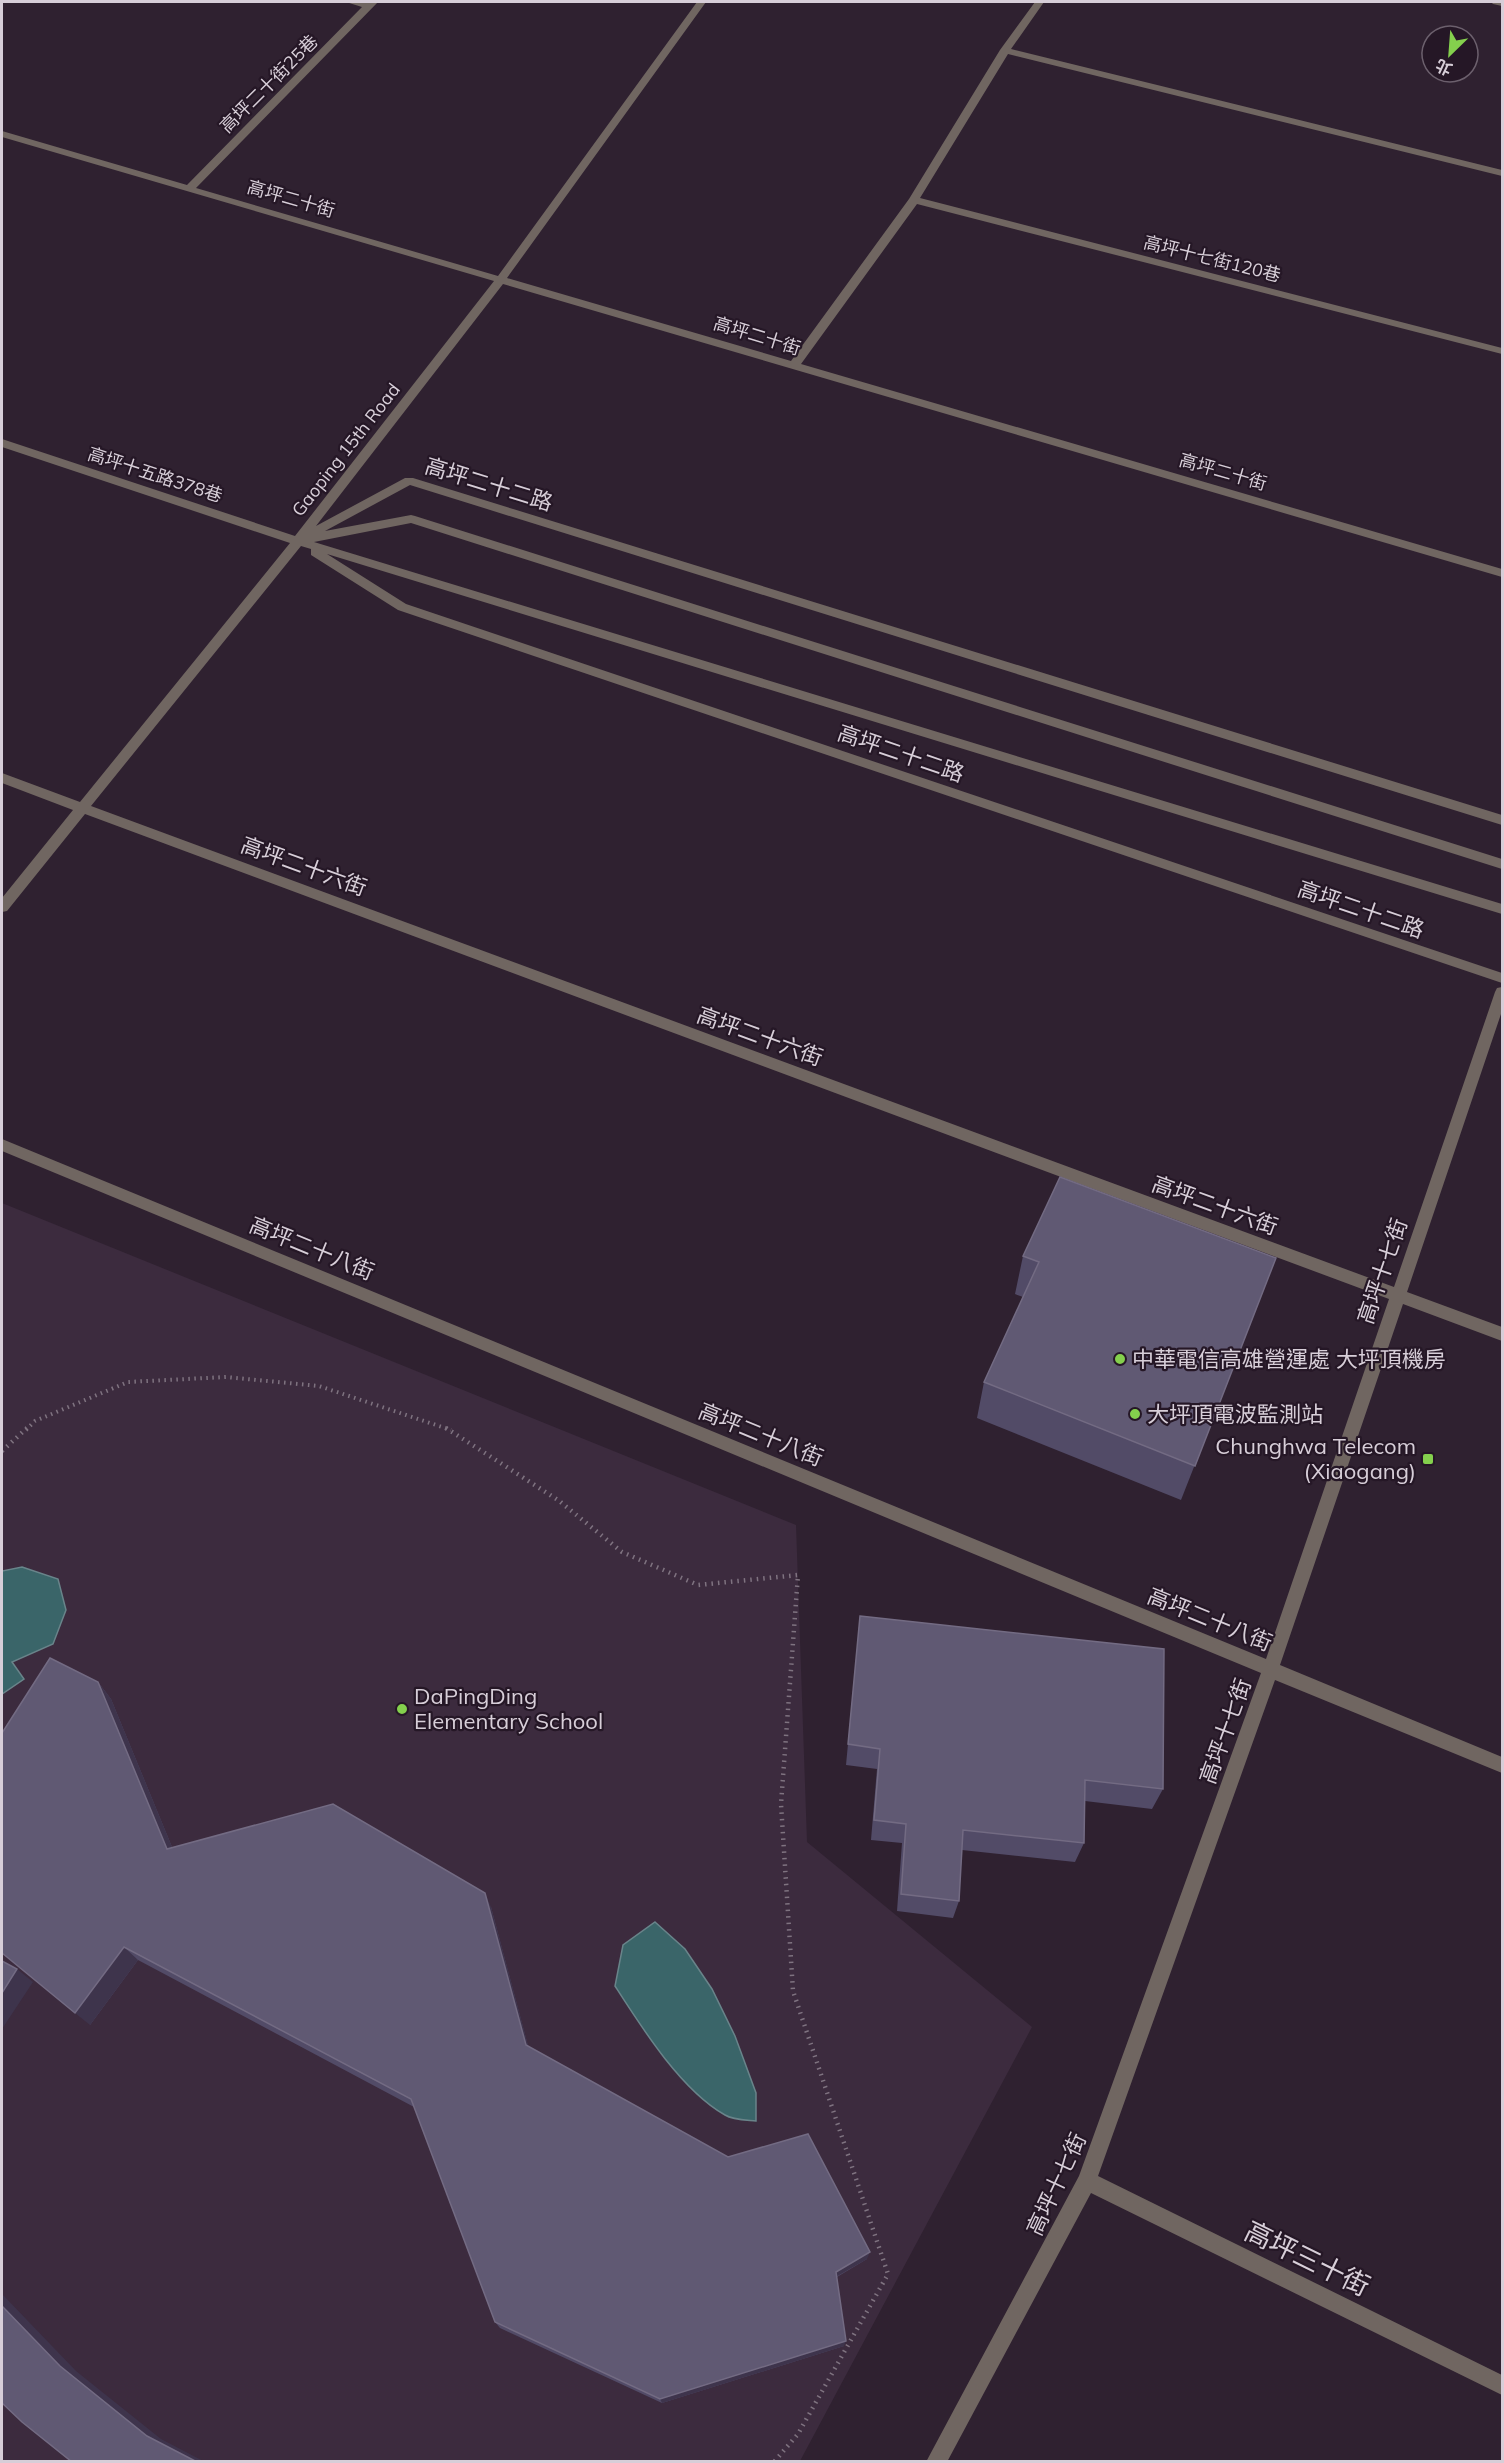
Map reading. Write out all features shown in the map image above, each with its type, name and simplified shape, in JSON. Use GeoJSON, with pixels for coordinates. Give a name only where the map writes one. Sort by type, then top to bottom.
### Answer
{"type":"FeatureCollection","features":[{"type":"Feature","properties":{"kind":"street"},"geometry":{"type":"LineString","coordinates":[[351,2],[371,4]]}},
{"type":"Feature","properties":{"kind":"street","name":"Gaoping 15th Road"},"geometry":{"type":"LineString","coordinates":[[2,908],[298,541],[501,279],[702,2]]}},
{"type":"Feature","properties":{"kind":"street"},"geometry":{"type":"LineString","coordinates":[[794,365],[914,200],[1005,50],[1039,2]]}},
{"type":"Feature","properties":{"kind":"street"},"geometry":{"type":"LineString","coordinates":[[1496,2],[1503,3]]}},
{"type":"Feature","properties":{"kind":"street","name":"高坪二十街25巷"},"geometry":{"type":"LineString","coordinates":[[189,189],[371,4]]}},
{"type":"Feature","properties":{"kind":"street"},"geometry":{"type":"LineString","coordinates":[[1005,50],[1503,173]]}},
{"type":"Feature","properties":{"kind":"street","name":"高坪二十街"},"geometry":{"type":"LineString","coordinates":[[2,134],[1503,573]]}},
{"type":"Feature","properties":{"kind":"street","name":"高坪十七街120巷"},"geometry":{"type":"LineString","coordinates":[[914,200],[1503,351]]}},
{"type":"Feature","properties":{"kind":"street","name":"高坪十五路378巷"},"geometry":{"type":"LineString","coordinates":[[2,443],[298,541]]}},
{"type":"Feature","properties":{"kind":"street","name":"高坪二十二路"},"geometry":{"type":"LineString","coordinates":[[298,541],[409,481],[1503,820]]}},
{"type":"Feature","properties":{"kind":"street"},"geometry":{"type":"LineString","coordinates":[[298,541],[411,519],[1503,864]]}},
{"type":"Feature","properties":{"kind":"street","name":"高坪二十二路"},"geometry":{"type":"LineString","coordinates":[[298,541],[1503,909]]}},
{"type":"Feature","properties":{"kind":"street","name":"高坪二十二路"},"geometry":{"type":"LineString","coordinates":[[298,541],[402,607],[1503,978]]}},
{"type":"Feature","properties":{"kind":"street","name":"高坪二十六街"},"geometry":{"type":"LineString","coordinates":[[2,778],[1503,1334]]}},
{"type":"Feature","properties":{"kind":"street","name":"高坪十七街"},"geometry":{"type":"LineString","coordinates":[[936,2462],[1087,2181],[1271,1668],[1503,992]]}},
{"type":"Feature","properties":{"kind":"street","name":"高坪二十八街"},"geometry":{"type":"LineString","coordinates":[[2,1144],[1503,1765]]}},
{"type":"Feature","properties":{"kind":"street","name":"高坪三十街"},"geometry":{"type":"LineString","coordinates":[[1087,2181],[1503,2385]]}},
{"type":"Feature","properties":{"kind":"path"},"geometry":{"type":"LineString","coordinates":[[2,1451],[35,1421],[128,1382],[226,1377],[319,1386],[452,1430],[558,1500],[622,1552],[698,1585],[798,1575],[781,1804],[793,1991],[888,2274],[798,2434],[774,2462]]}},
{"type":"Feature","properties":{"kind":"shaded area","name":"DaPingDing Elementary School"},"geometry":{"type":"Polygon","coordinates":[[[2,1203],[796,1525],[807,1842],[1032,2027],[800,2461],[2,2461],[2,1203]]]}},
{"type":"Feature","properties":{"kind":"shaded area"},"geometry":{"type":"Polygon","coordinates":[[[22,1567],[58,1579],[66,1610],[53,1644],[12,1662],[24,1679],[2,1694],[2,1571],[22,1567]]]}},
{"type":"Feature","properties":{"kind":"shaded area"},"geometry":{"type":"Polygon","coordinates":[[[655,1922],[685,1949],[712,1989],[735,2036],[756,2093],[756,2121],[728,2117],[693,2090],[664,2057],[615,1986],[623,1945],[655,1922]]]}},
{"type":"Feature","properties":{"kind":"building","name":"中華電信高雄營運處 大坪頂機房"},"geometry":{"type":"Polygon","coordinates":[[[1060,1177],[1276,1258],[1195,1466],[984,1382],[1039,1262],[1023,1256],[1060,1177]]]}},
{"type":"Feature","properties":{"kind":"building"},"geometry":{"type":"Polygon","coordinates":[[[860,1616],[1164,1649],[1163,1789],[1085,1780],[1084,1843],[963,1830],[959,1901],[901,1894],[906,1824],[874,1820],[880,1749],[848,1744],[860,1616]]]}},
{"type":"Feature","properties":{"kind":"building"},"geometry":{"type":"Polygon","coordinates":[[[50,1658],[98,1682],[167,1849],[333,1804],[485,1893],[526,2045],[728,2157],[808,2134],[870,2252],[836,2272],[846,2341],[660,2399],[495,2322],[411,2099],[124,1947],[75,2013],[2,1953],[2,1733],[50,1658]]]}},
{"type":"Feature","properties":{"kind":"building"},"geometry":{"type":"Polygon","coordinates":[[[2,1961],[17,1969],[2,1993],[2,1961]]]}},
{"type":"Feature","properties":{"kind":"building"},"geometry":{"type":"Polygon","coordinates":[[[2,2306],[60,2366],[147,2436],[197,2462],[72,2462],[22,2422],[2,2403],[2,2306]]]}},
{"type":"Feature","properties":{"kind":"place","name":"中華電信高雄營運處 大坪頂機房"},"geometry":{"type":"Point","coordinates":[1120,1359]}},
{"type":"Feature","properties":{"kind":"place","name":"大坪頂電波監測站"},"geometry":{"type":"Point","coordinates":[1135,1414]}},
{"type":"Feature","properties":{"kind":"place","name":"Chunghwa Telecom (Xiaogang)"},"geometry":{"type":"Point","coordinates":[1428,1459]}},
{"type":"Feature","properties":{"kind":"place","name":"DaPingDing Elementary School"},"geometry":{"type":"Point","coordinates":[402,1709]}}]}
